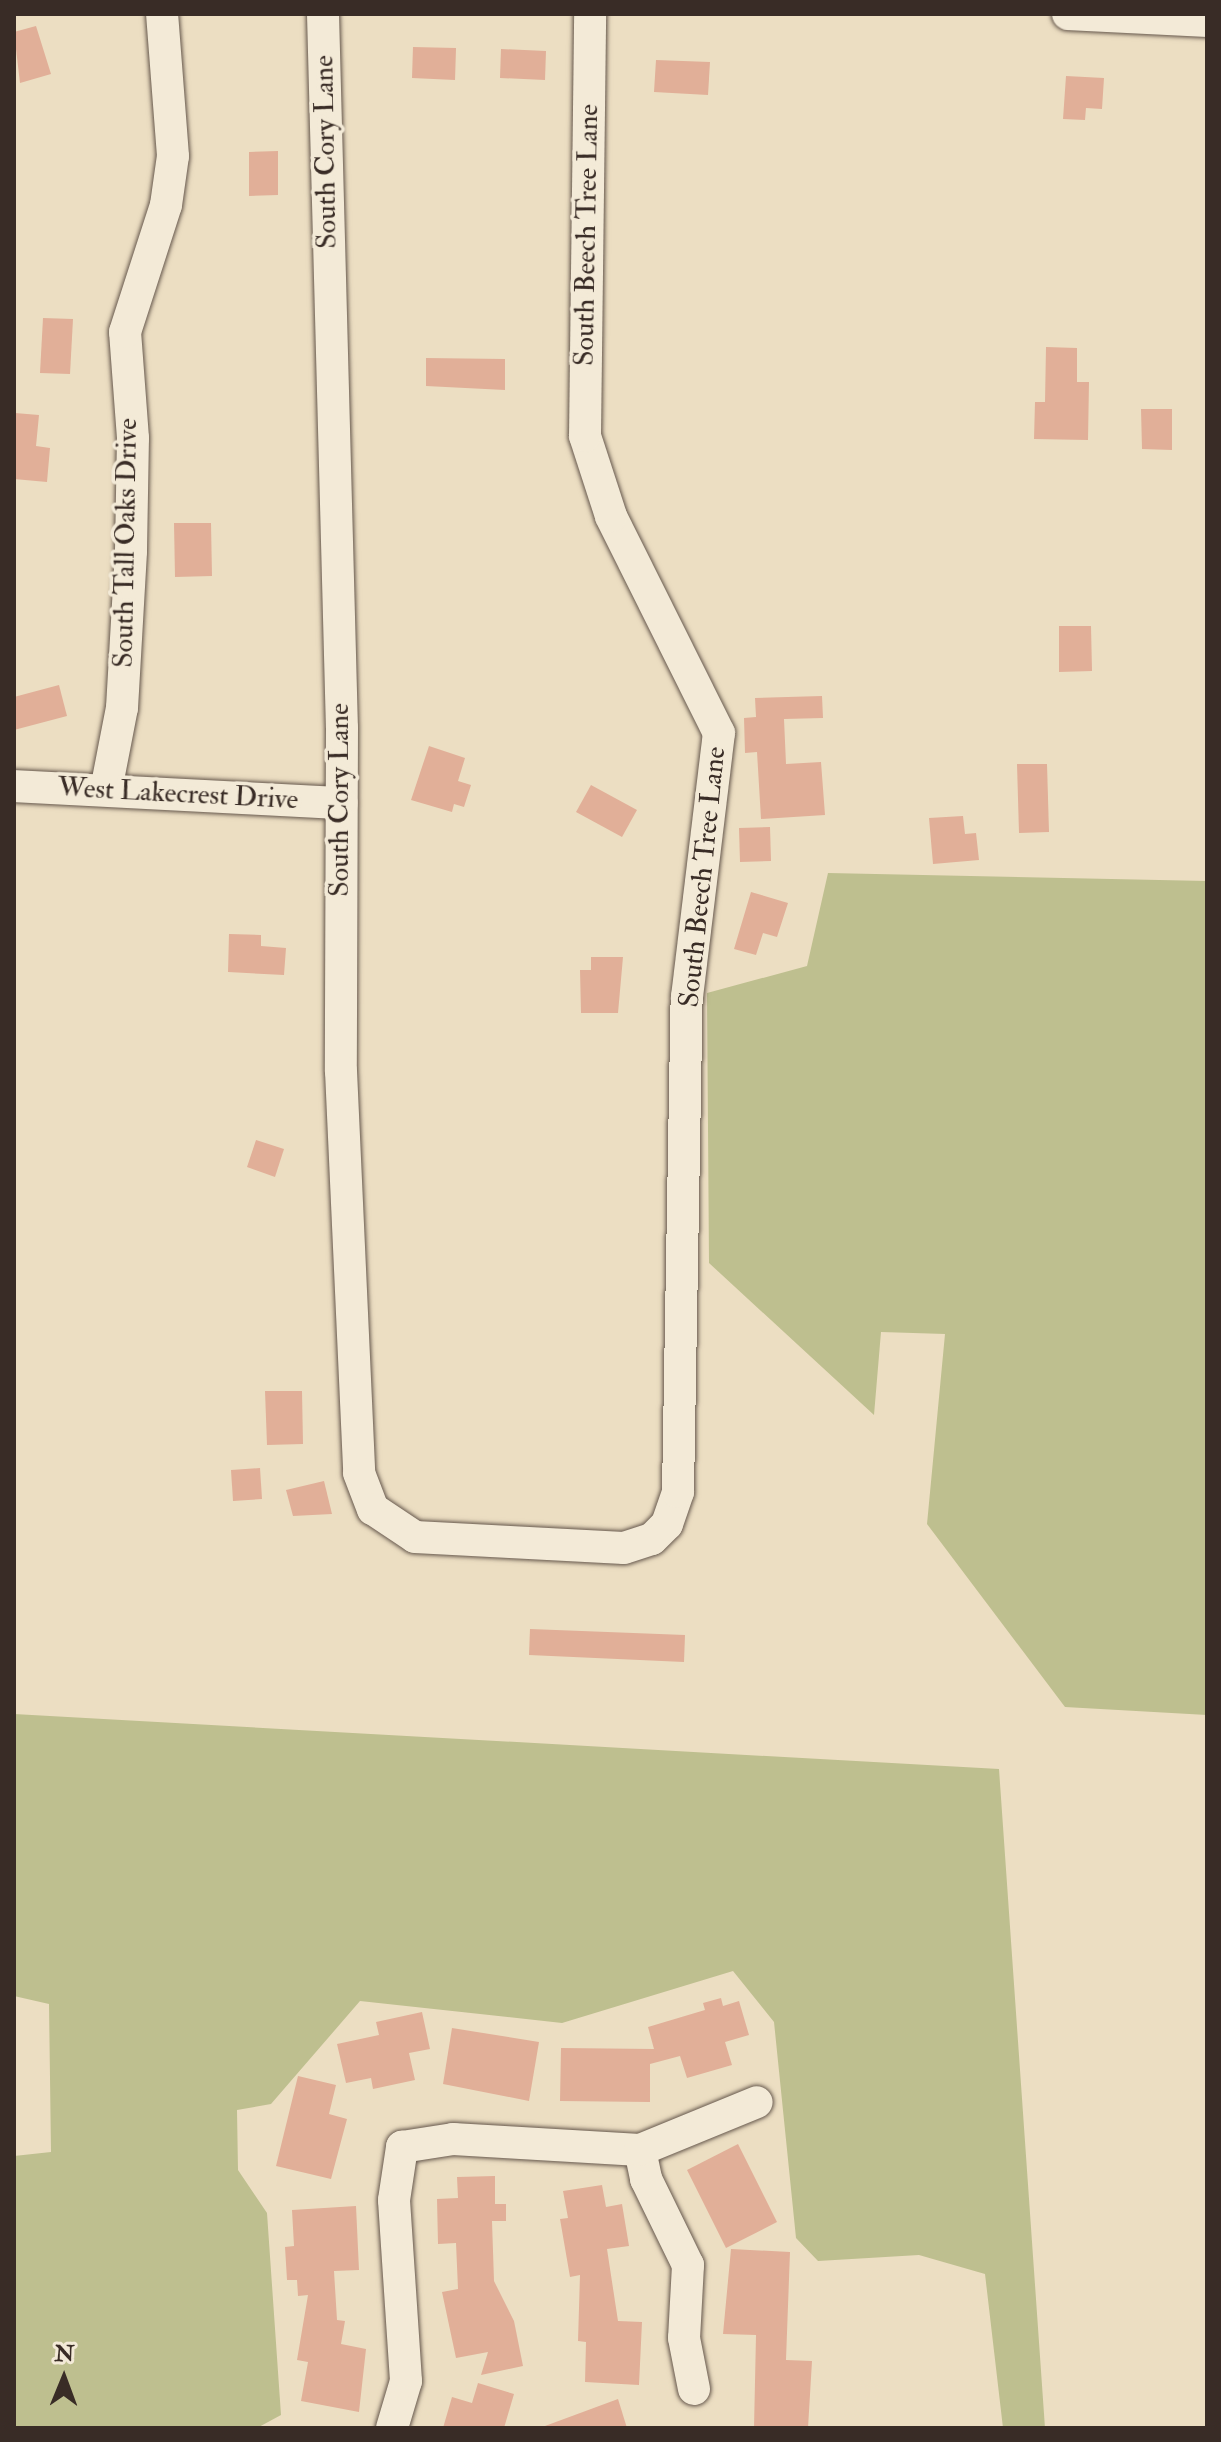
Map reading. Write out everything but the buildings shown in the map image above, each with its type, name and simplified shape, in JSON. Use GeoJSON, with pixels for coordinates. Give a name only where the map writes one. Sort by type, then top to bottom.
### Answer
{"type":"FeatureCollection","features":[{"type":"Feature","properties":{"kind":"street","name":"South Tall Oaks Drive"},"geometry":{"type":"LineString","coordinates":[[106,790],[122,708],[131,551],[133,438],[125,332],[166,205],[173,156],[162,14]]}},
{"type":"Feature","properties":{"kind":"street","name":"South Cory Lane"},"geometry":{"type":"LineString","coordinates":[[323,14],[342,803],[341,1071],[356,1457],[379,1515],[397,1531],[437,1542],[624,1548]]}},
{"type":"Feature","properties":{"kind":"street","name":"South Beech Tree Lane"},"geometry":{"type":"LineString","coordinates":[[590,14],[585,436],[611,516],[719,733],[687,997],[678,1492],[667,1524],[652,1539],[624,1548]]}},
{"type":"Feature","properties":{"kind":"street"},"geometry":{"type":"LineString","coordinates":[[1068,14],[1207,21]]}},
{"type":"Feature","properties":{"kind":"street","name":"West Lakecrest Drive"},"geometry":{"type":"LineString","coordinates":[[14,786],[342,803]]}},
{"type":"Feature","properties":{"kind":"street"},"geometry":{"type":"LineString","coordinates":[[392,2428],[406,2381],[394,2200],[402,2147],[453,2139],[640,2150],[757,2102]]}},
{"type":"Feature","properties":{"kind":"street"},"geometry":{"type":"LineString","coordinates":[[640,2150],[646,2179],[688,2265],[684,2338],[694,2389]]}},
{"type":"Feature","properties":{"kind":"green space"},"geometry":{"type":"Polygon","coordinates":[[[828,873],[1207,881],[1207,1715],[1065,1707],[927,1524],[945,1334],[881,1332],[874,1415],[709,1263],[707,993],[807,966],[828,873]]]}},
{"type":"Feature","properties":{"kind":"green space"},"geometry":{"type":"Polygon","coordinates":[[[14,1714],[999,1769],[1045,2428],[1003,2428],[985,2274],[919,2255],[818,2261],[796,2238],[774,2022],[733,1971],[562,2023],[360,2001],[271,2104],[237,2110],[238,2170],[267,2213],[281,2415],[257,2428],[14,2428],[14,2156],[51,2152],[49,2004],[14,1996],[14,1714]]]}}]}
